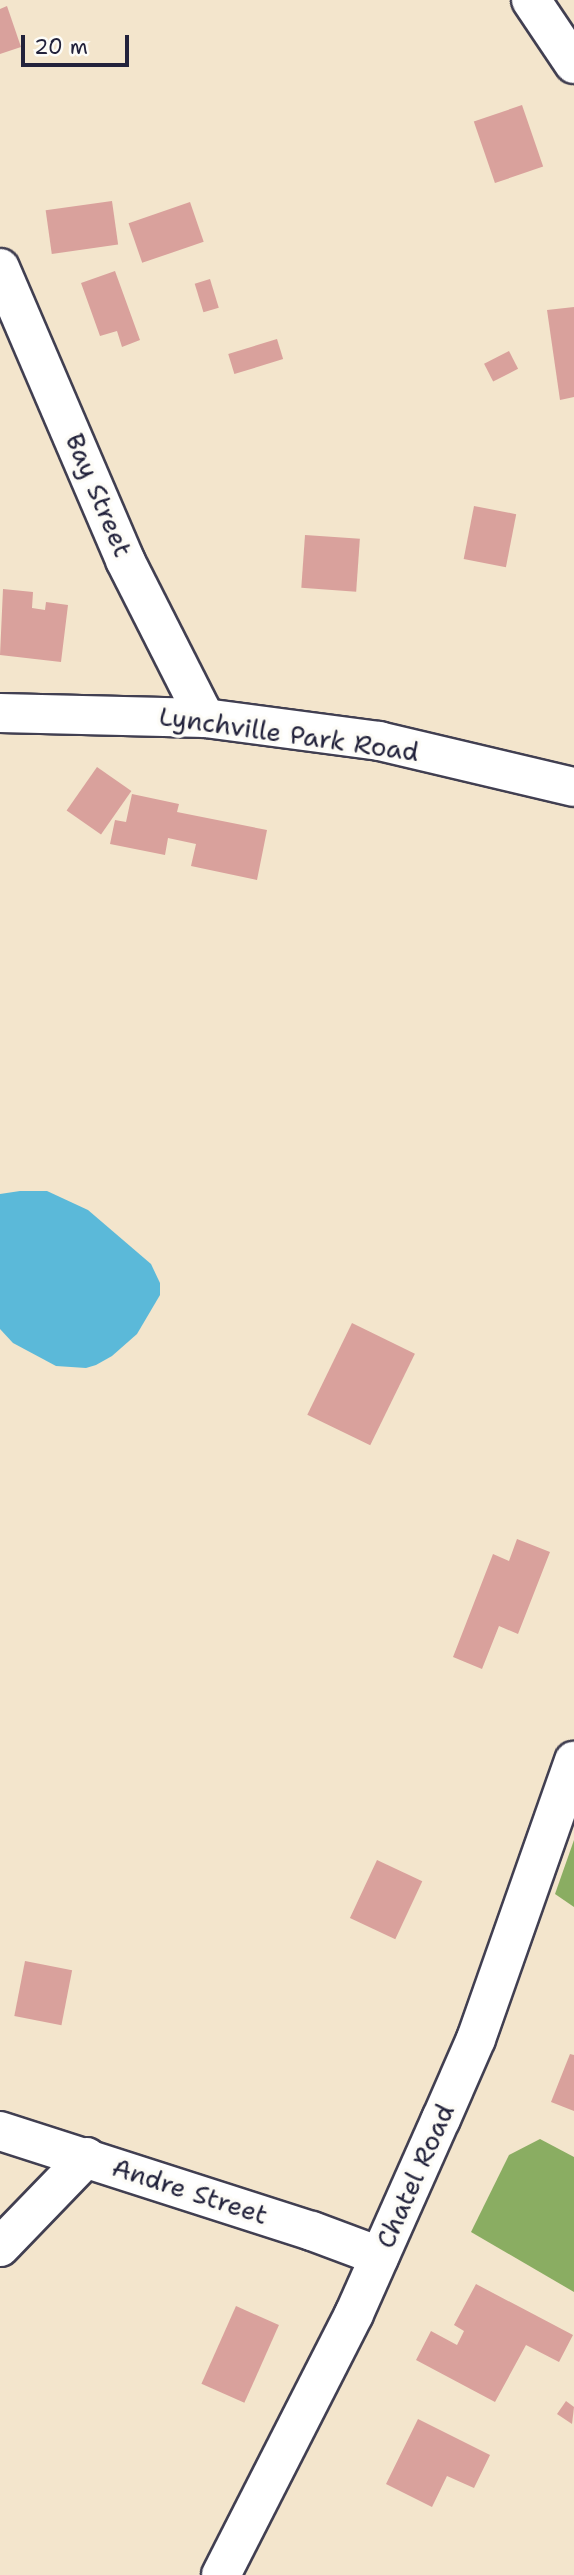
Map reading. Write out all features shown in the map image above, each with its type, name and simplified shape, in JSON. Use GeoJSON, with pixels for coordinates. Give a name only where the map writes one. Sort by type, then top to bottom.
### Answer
{"type":"FeatureCollection","features":[{"type":"Feature","properties":{"kind":"street"},"geometry":{"type":"LineString","coordinates":[[531,0],[574,64]]}},
{"type":"Feature","properties":{"kind":"street","name":"Bay Street"},"geometry":{"type":"LineString","coordinates":[[0,268],[125,560],[205,718]]}},
{"type":"Feature","properties":{"kind":"street","name":"Lynchville Park Road"},"geometry":{"type":"LineString","coordinates":[[0,713],[205,718],[379,741],[574,787]]}},
{"type":"Feature","properties":{"kind":"street","name":"Chatel Road"},"geometry":{"type":"LineString","coordinates":[[221,2575],[355,2314],[476,2039],[574,1761]]}},
{"type":"Feature","properties":{"kind":"street","name":"Andre Street"},"geometry":{"type":"LineString","coordinates":[[0,2131],[87,2157],[379,2256]]}},
{"type":"Feature","properties":{"kind":"street"},"geometry":{"type":"LineString","coordinates":[[0,2247],[87,2157]]}},
{"type":"Feature","properties":{"kind":"green space"},"geometry":{"type":"Polygon","coordinates":[[[574,1840],[574,1907],[555,1894],[574,1840]]]}},
{"type":"Feature","properties":{"kind":"green space"},"geometry":{"type":"Polygon","coordinates":[[[540,2139],[574,2157],[574,2292],[471,2232],[509,2155],[540,2139]]]}},
{"type":"Feature","properties":{"kind":"water"},"geometry":{"type":"Polygon","coordinates":[[[47,1191],[88,1210],[151,1264],[160,1283],[160,1295],[137,1334],[112,1356],[96,1365],[86,1368],[56,1366],[13,1343],[0,1329],[0,1194],[47,1191]]]}},
{"type":"Feature","properties":{"kind":"building"},"geometry":{"type":"Polygon","coordinates":[[[7,6],[21,47],[0,54],[0,9],[7,6]]]}},
{"type":"Feature","properties":{"kind":"building"},"geometry":{"type":"Polygon","coordinates":[[[522,105],[543,166],[495,183],[474,122],[522,105]]]}},
{"type":"Feature","properties":{"kind":"building"},"geometry":{"type":"Polygon","coordinates":[[[112,201],[118,245],[52,254],[46,210],[112,201]]]}},
{"type":"Feature","properties":{"kind":"building"},"geometry":{"type":"Polygon","coordinates":[[[190,202],[204,242],[142,263],[129,223],[190,202]]]}},
{"type":"Feature","properties":{"kind":"building"},"geometry":{"type":"Polygon","coordinates":[[[115,271],[140,340],[122,347],[117,331],[100,336],[81,283],[115,271]]]}},
{"type":"Feature","properties":{"kind":"building"},"geometry":{"type":"Polygon","coordinates":[[[210,279],[219,308],[203,312],[195,284],[210,279]]]}},
{"type":"Feature","properties":{"kind":"building"},"geometry":{"type":"Polygon","coordinates":[[[574,307],[574,397],[560,400],[547,310],[574,307]]]}},
{"type":"Feature","properties":{"kind":"building"},"geometry":{"type":"Polygon","coordinates":[[[277,339],[283,359],[234,374],[228,354],[277,339]]]}},
{"type":"Feature","properties":{"kind":"building"},"geometry":{"type":"Polygon","coordinates":[[[509,351],[518,369],[493,382],[484,364],[509,351]]]}},
{"type":"Feature","properties":{"kind":"building"},"geometry":{"type":"Polygon","coordinates":[[[474,506],[516,514],[506,567],[464,559],[474,506]]]}},
{"type":"Feature","properties":{"kind":"building"},"geometry":{"type":"Polygon","coordinates":[[[305,535],[360,539],[356,592],[301,588],[305,535]]]}},
{"type":"Feature","properties":{"kind":"building"},"geometry":{"type":"Polygon","coordinates":[[[3,589],[33,592],[32,608],[45,610],[46,602],[68,605],[61,662],[0,655],[3,589]]]}},
{"type":"Feature","properties":{"kind":"building"},"geometry":{"type":"Polygon","coordinates":[[[97,767],[131,791],[101,835],[67,810],[97,767]]]}},
{"type":"Feature","properties":{"kind":"building"},"geometry":{"type":"Polygon","coordinates":[[[132,794],[179,804],[177,812],[267,830],[257,880],[191,866],[196,844],[168,838],[165,855],[110,844],[115,820],[126,822],[132,794]]]}},
{"type":"Feature","properties":{"kind":"building"},"geometry":{"type":"Polygon","coordinates":[[[352,1323],[415,1354],[370,1445],[307,1415],[352,1323]]]}},
{"type":"Feature","properties":{"kind":"building"},"geometry":{"type":"Polygon","coordinates":[[[517,1539],[550,1552],[518,1634],[499,1626],[482,1669],[453,1657],[493,1554],[509,1561],[517,1539]]]}},
{"type":"Feature","properties":{"kind":"building"},"geometry":{"type":"Polygon","coordinates":[[[377,1860],[422,1881],[395,1939],[350,1918],[377,1860]]]}},
{"type":"Feature","properties":{"kind":"building"},"geometry":{"type":"Polygon","coordinates":[[[25,1961],[72,1970],[61,2025],[14,2016],[25,1961]]]}},
{"type":"Feature","properties":{"kind":"building"},"geometry":{"type":"Polygon","coordinates":[[[570,2054],[574,2055],[574,2111],[551,2102],[570,2054]]]}},
{"type":"Feature","properties":{"kind":"building"},"geometry":{"type":"Polygon","coordinates":[[[476,2284],[573,2335],[559,2362],[526,2345],[495,2402],[416,2360],[431,2331],[457,2345],[464,2331],[454,2325],[476,2284]]]}},
{"type":"Feature","properties":{"kind":"building"},"geometry":{"type":"Polygon","coordinates":[[[236,2306],[279,2325],[244,2403],[201,2384],[236,2306]]]}},
{"type":"Feature","properties":{"kind":"building"},"geometry":{"type":"Polygon","coordinates":[[[566,2401],[574,2407],[572,2424],[557,2414],[566,2401]]]}},
{"type":"Feature","properties":{"kind":"building"},"geometry":{"type":"Polygon","coordinates":[[[418,2419],[490,2455],[474,2488],[447,2476],[432,2507],[386,2484],[418,2419]]]}}]}
